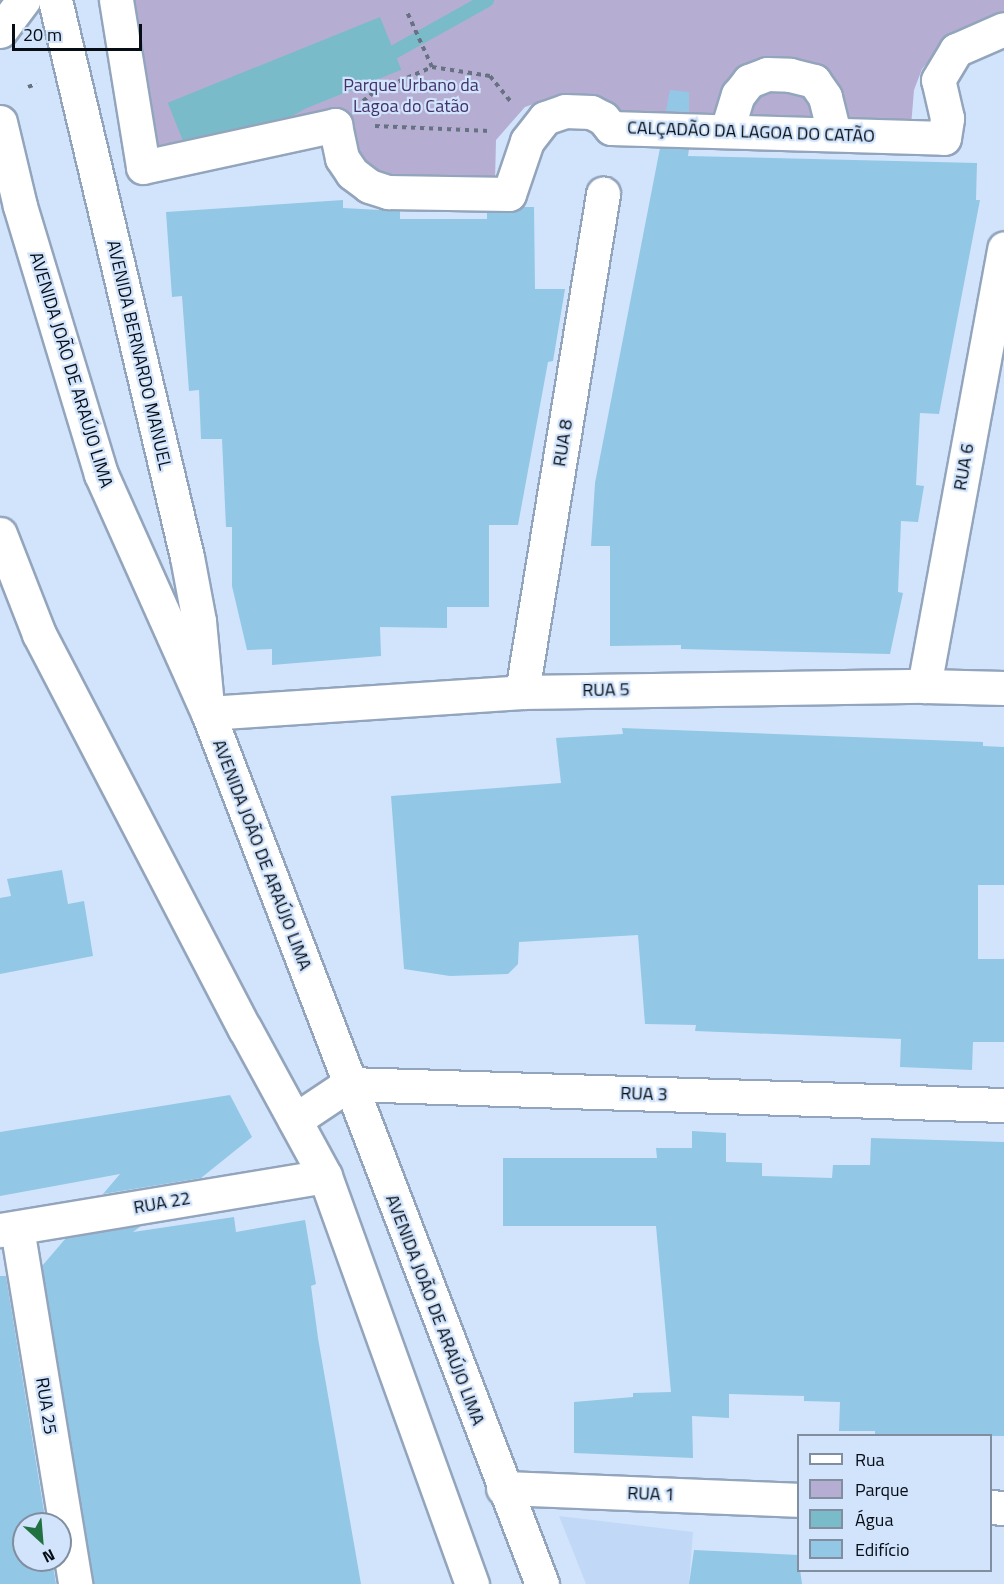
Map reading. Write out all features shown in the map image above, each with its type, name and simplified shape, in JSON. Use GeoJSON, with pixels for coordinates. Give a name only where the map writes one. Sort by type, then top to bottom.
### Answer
{"type":"FeatureCollection","features":[{"type":"Feature","properties":{"kind":"street"},"geometry":{"type":"LineString","coordinates":[[0,32],[23,0]]}},
{"type":"Feature","properties":{"kind":"street","name":"AVENIDA BERNARDO MANUEL"},"geometry":{"type":"LineString","coordinates":[[55,0],[187,557],[199,621],[208,713]]}},
{"type":"Feature","properties":{"kind":"street"},"geometry":{"type":"LineString","coordinates":[[116,0],[143,167],[335,125]]}},
{"type":"Feature","properties":{"kind":"street","name":"CALÇADÃO DA LAGOA DO CATÃO"},"geometry":{"type":"LineString","coordinates":[[335,125],[342,158],[352,173],[369,186],[388,192],[509,194],[527,141],[544,118],[565,111],[591,112],[603,117],[611,128],[944,138],[947,118],[938,80],[956,50],[1004,29]]}},
{"type":"Feature","properties":{"kind":"street"},"geometry":{"type":"LineString","coordinates":[[727,130],[738,95],[749,81],[767,74],[814,81],[825,97],[834,134]]}},
{"type":"Feature","properties":{"kind":"street","name":"AVENIDA JOÃO DE ARAÚJO LIMA"},"geometry":{"type":"LineString","coordinates":[[0,122],[10,195],[101,474],[208,713],[503,1488],[542,1584]]}},
{"type":"Feature","properties":{"kind":"street","name":"RUA 8"},"geometry":{"type":"LineString","coordinates":[[522,692],[603,194]]}},
{"type":"Feature","properties":{"kind":"street","name":"RUA 6"},"geometry":{"type":"LineString","coordinates":[[924,686],[1004,248]]}},
{"type":"Feature","properties":{"kind":"street"},"geometry":{"type":"LineString","coordinates":[[0,534],[39,634],[325,1176],[472,1584]]}},
{"type":"Feature","properties":{"kind":"street","name":"RUA 5"},"geometry":{"type":"LineString","coordinates":[[208,713],[522,692],[924,686],[1004,688]]}},
{"type":"Feature","properties":{"kind":"street"},"geometry":{"type":"LineString","coordinates":[[295,1120],[349,1084]]}},
{"type":"Feature","properties":{"kind":"street","name":"RUA 3"},"geometry":{"type":"LineString","coordinates":[[349,1084],[1004,1105]]}},
{"type":"Feature","properties":{"kind":"street","name":"RUA 22"},"geometry":{"type":"LineString","coordinates":[[9,1229],[325,1176]]}},
{"type":"Feature","properties":{"kind":"street","name":"RUA 25"},"geometry":{"type":"LineString","coordinates":[[9,1229],[75,1584]]}},
{"type":"Feature","properties":{"kind":"street","name":"RUA 1"},"geometry":{"type":"LineString","coordinates":[[503,1488],[797,1500]]}},
{"type":"Feature","properties":{"kind":"path"},"geometry":{"type":"LineString","coordinates":[[407,12],[432,67]]}},
{"type":"Feature","properties":{"kind":"path"},"geometry":{"type":"LineString","coordinates":[[335,125],[374,92],[432,67],[490,76],[535,132]]}},
{"type":"Feature","properties":{"kind":"path"},"geometry":{"type":"LineString","coordinates":[[335,125],[535,132]]}},
{"type":"Feature","properties":{"kind":"shaded area"},"geometry":{"type":"Polygon","coordinates":[[[559,1516],[693,1532],[689,1584],[586,1584],[559,1516]]]}},
{"type":"Feature","properties":{"kind":"green space","name":"Parque Urbano da Lagoa do Catão"},"geometry":{"type":"Polygon","coordinates":[[[113,0],[1004,0],[1004,20],[941,47],[922,69],[914,90],[911,126],[631,133],[583,97],[551,98],[525,107],[496,140],[495,181],[363,190],[312,139],[134,175],[113,0]]]}},
{"type":"Feature","properties":{"kind":"water"},"geometry":{"type":"Polygon","coordinates":[[[380,17],[401,70],[189,156],[168,103],[380,17]]]}},
{"type":"Feature","properties":{"kind":"building"},"geometry":{"type":"Polygon","coordinates":[[[670,90],[689,92],[689,112],[666,111],[670,90]]]}},
{"type":"Feature","properties":{"kind":"building"},"geometry":{"type":"Polygon","coordinates":[[[660,148],[689,149],[688,156],[977,163],[976,200],[980,200],[939,414],[920,413],[916,485],[924,486],[918,522],[901,521],[898,592],[903,593],[890,654],[681,649],[681,645],[610,646],[610,546],[591,546],[595,483],[660,148]]]}},
{"type":"Feature","properties":{"kind":"building"},"geometry":{"type":"Polygon","coordinates":[[[343,200],[343,208],[400,211],[400,219],[487,219],[487,212],[509,213],[521,207],[534,207],[535,289],[565,289],[553,361],[548,362],[518,525],[489,525],[489,607],[447,607],[447,628],[380,627],[381,656],[272,665],[272,649],[247,650],[232,586],[232,527],[226,527],[222,439],[201,439],[199,390],[189,391],[182,296],[172,297],[166,212],[343,200]]]}},
{"type":"Feature","properties":{"kind":"building"},"geometry":{"type":"Polygon","coordinates":[[[622,728],[983,742],[983,746],[1004,747],[1004,885],[978,885],[978,959],[1004,959],[1004,1042],[973,1042],[972,1070],[900,1067],[901,1039],[695,1031],[696,1025],[645,1024],[638,935],[519,942],[518,964],[508,974],[450,976],[404,969],[391,796],[561,783],[556,738],[623,734],[622,728]]]}},
{"type":"Feature","properties":{"kind":"building"},"geometry":{"type":"Polygon","coordinates":[[[62,870],[68,904],[84,901],[93,956],[0,974],[0,898],[11,896],[7,879],[62,870]]]}},
{"type":"Feature","properties":{"kind":"building"},"geometry":{"type":"Polygon","coordinates":[[[230,1095],[252,1137],[201,1178],[103,1194],[120,1174],[0,1196],[0,1132],[230,1095]]]}},
{"type":"Feature","properties":{"kind":"building"},"geometry":{"type":"Polygon","coordinates":[[[692,1131],[726,1133],[726,1162],[762,1163],[762,1176],[832,1178],[833,1165],[870,1165],[871,1138],[1004,1142],[1004,1436],[992,1436],[992,1434],[875,1434],[875,1431],[839,1431],[840,1402],[804,1401],[804,1396],[729,1394],[729,1418],[692,1416],[693,1458],[574,1453],[574,1402],[633,1397],[633,1393],[671,1392],[656,1226],[503,1226],[503,1158],[657,1158],[656,1148],[692,1148],[692,1131]]]}},
{"type":"Feature","properties":{"kind":"building"},"geometry":{"type":"Polygon","coordinates":[[[234,1217],[236,1232],[305,1220],[316,1284],[311,1286],[318,1338],[361,1584],[93,1584],[42,1266],[66,1238],[141,1226],[133,1232],[234,1217]]]}},
{"type":"Feature","properties":{"kind":"building"},"geometry":{"type":"Polygon","coordinates":[[[0,1276],[6,1276],[44,1512],[12,1512],[12,1572],[54,1572],[56,1584],[0,1584],[0,1276]]]}},
{"type":"Feature","properties":{"kind":"building"},"geometry":{"type":"Polygon","coordinates":[[[694,1550],[797,1555],[797,1572],[800,1572],[802,1584],[689,1584],[694,1550]]]}},
{"type":"Feature","properties":{"kind":"waterway"},"geometry":{"type":"LineString","coordinates":[[378,61],[487,0]]}},
{"type":"Feature","properties":{"kind":"waterway"},"geometry":{"type":"LineString","coordinates":[[249,132],[321,92]]}}]}
